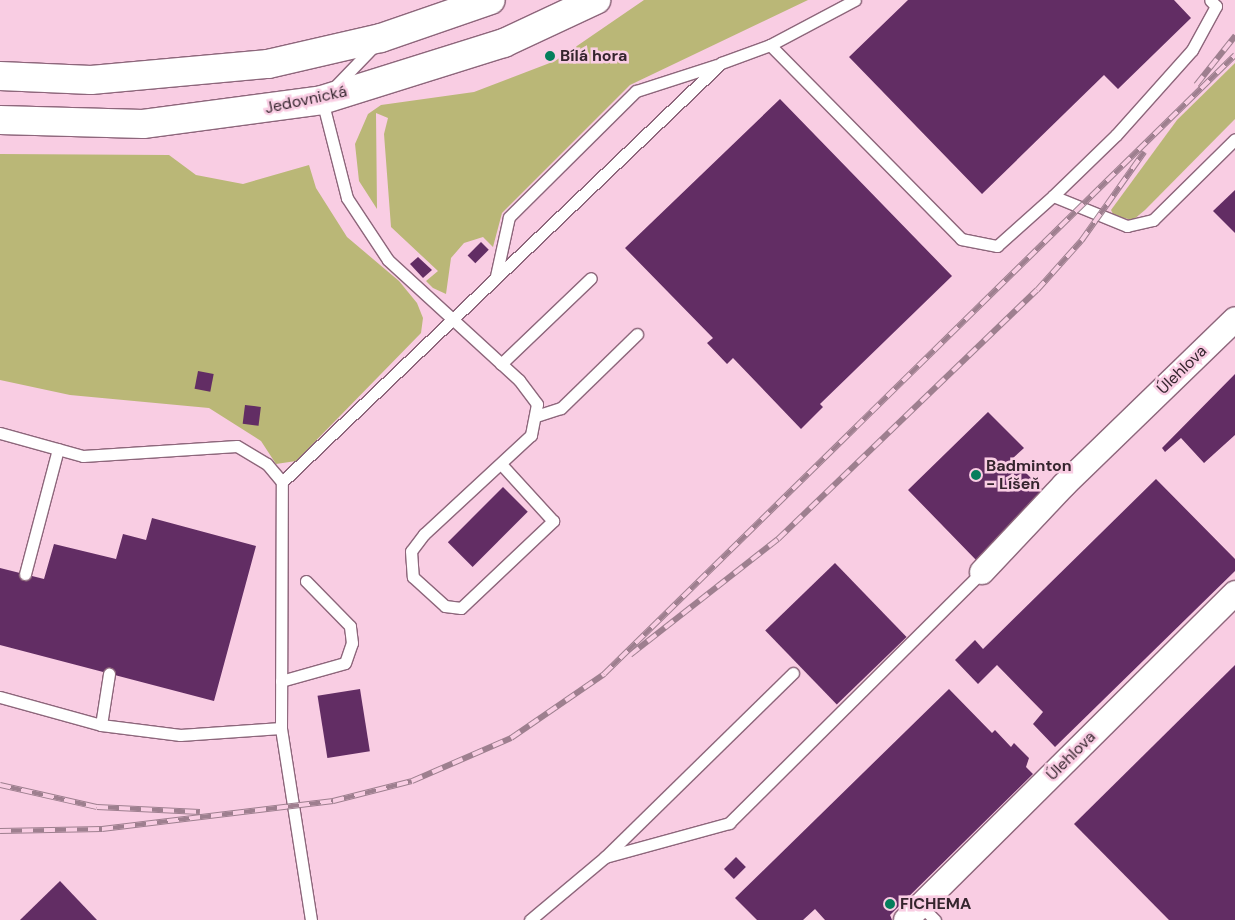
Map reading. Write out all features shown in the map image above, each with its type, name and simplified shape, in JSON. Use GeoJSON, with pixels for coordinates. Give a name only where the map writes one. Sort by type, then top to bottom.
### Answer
{"type":"FeatureCollection","features":[{"type":"Feature","properties":{"kind":"main road"},"geometry":{"type":"LineString","coordinates":[[0,76],[91,80],[181,75],[268,64],[381,38],[490,0]]}},
{"type":"Feature","properties":{"kind":"main road","name":"Jedovnická"},"geometry":{"type":"LineString","coordinates":[[0,120],[143,124],[322,100],[504,43],[596,0]]}},
{"type":"Feature","properties":{"kind":"street","name":"Úlehlova"},"geometry":{"type":"LineString","coordinates":[[982,572],[1064,485],[1235,319]]}},
{"type":"Feature","properties":{"kind":"street","name":"Úlehlova"},"geometry":{"type":"LineString","coordinates":[[921,915],[1235,593]]}},
{"type":"Feature","properties":{"kind":"lane"},"geometry":{"type":"LineString","coordinates":[[496,276],[509,217],[636,91],[770,45],[855,0]]}},
{"type":"Feature","properties":{"kind":"lane"},"geometry":{"type":"LineString","coordinates":[[770,45],[961,239],[997,246],[1053,196],[1116,135],[1192,50],[1216,6],[1210,0]]}},
{"type":"Feature","properties":{"kind":"lane"},"geometry":{"type":"LineString","coordinates":[[381,38],[322,100],[338,176],[360,222],[388,260],[501,364],[537,404],[536,416],[530,436],[410,551],[413,577],[445,606],[461,608],[552,521],[501,464]]}},
{"type":"Feature","properties":{"kind":"lane"},"geometry":{"type":"LineString","coordinates":[[282,482],[721,63]]}},
{"type":"Feature","properties":{"kind":"lane"},"geometry":{"type":"LineString","coordinates":[[1053,196],[1127,226],[1153,220],[1235,139]]}},
{"type":"Feature","properties":{"kind":"lane"},"geometry":{"type":"LineString","coordinates":[[501,364],[592,278]]}},
{"type":"Feature","properties":{"kind":"lane"},"geometry":{"type":"LineString","coordinates":[[536,416],[561,408],[637,334]]}},
{"type":"Feature","properties":{"kind":"lane"},"geometry":{"type":"LineString","coordinates":[[0,433],[83,456],[237,446],[267,464],[282,482],[281,728],[311,920]]}},
{"type":"Feature","properties":{"kind":"lane"},"geometry":{"type":"LineString","coordinates":[[25,574],[58,449]]}},
{"type":"Feature","properties":{"kind":"lane"},"geometry":{"type":"LineString","coordinates":[[605,857],[729,823],[982,572]]}},
{"type":"Feature","properties":{"kind":"lane"},"geometry":{"type":"LineString","coordinates":[[281,681],[345,663],[352,643],[350,626],[306,581]]}},
{"type":"Feature","properties":{"kind":"lane"},"geometry":{"type":"LineString","coordinates":[[530,920],[605,857],[793,673]]}},
{"type":"Feature","properties":{"kind":"lane"},"geometry":{"type":"LineString","coordinates":[[101,726],[109,674]]}},
{"type":"Feature","properties":{"kind":"lane"},"geometry":{"type":"LineString","coordinates":[[0,697],[101,726],[180,735],[281,728]]}},
{"type":"Feature","properties":{"kind":"shaded area"},"geometry":{"type":"Polygon","coordinates":[[[644,0],[808,0],[630,85],[502,213],[493,247],[483,237],[464,243],[451,258],[446,294],[433,288],[426,281],[438,271],[391,227],[384,134],[388,118],[376,113],[377,209],[359,181],[355,144],[368,114],[381,105],[474,92],[555,61],[644,0]]]}},
{"type":"Feature","properties":{"kind":"shaded area"},"geometry":{"type":"Polygon","coordinates":[[[1235,63],[1235,119],[1133,220],[1114,216],[1111,210],[1177,120],[1235,63]]]}},
{"type":"Feature","properties":{"kind":"shaded area"},"geometry":{"type":"Polygon","coordinates":[[[0,154],[169,155],[196,175],[243,184],[309,165],[316,188],[347,237],[399,281],[417,303],[423,318],[421,333],[296,461],[276,464],[261,441],[209,408],[70,395],[0,380],[0,154]]]}},
{"type":"Feature","properties":{"kind":"building"},"geometry":{"type":"Polygon","coordinates":[[[908,0],[1174,0],[1191,18],[1118,89],[1104,75],[982,194],[849,57],[908,0]]]}},
{"type":"Feature","properties":{"kind":"building"},"geometry":{"type":"Polygon","coordinates":[[[780,99],[952,276],[820,404],[823,407],[801,429],[733,358],[727,364],[707,343],[713,338],[625,248],[780,99]]]}},
{"type":"Feature","properties":{"kind":"building"},"geometry":{"type":"Polygon","coordinates":[[[1235,190],[1235,233],[1213,211],[1235,190]]]}},
{"type":"Feature","properties":{"kind":"building"},"geometry":{"type":"Polygon","coordinates":[[[481,242],[489,250],[475,263],[468,255],[481,242]]]}},
{"type":"Feature","properties":{"kind":"building"},"geometry":{"type":"Polygon","coordinates":[[[418,257],[432,270],[423,278],[410,264],[418,257]]]}},
{"type":"Feature","properties":{"kind":"building"},"geometry":{"type":"Polygon","coordinates":[[[198,371],[214,374],[210,392],[195,389],[198,371]]]}},
{"type":"Feature","properties":{"kind":"building"},"geometry":{"type":"Polygon","coordinates":[[[1235,374],[1235,435],[1204,463],[1181,438],[1165,452],[1162,448],[1235,374]]]}},
{"type":"Feature","properties":{"kind":"building"},"geometry":{"type":"Polygon","coordinates":[[[245,405],[261,407],[259,426],[243,424],[245,405]]]}},
{"type":"Feature","properties":{"kind":"building","name":"Badminton - Líšeň"},"geometry":{"type":"Polygon","coordinates":[[[988,412],[1024,448],[1012,459],[1046,493],[977,561],[908,490],[988,412]]]}},
{"type":"Feature","properties":{"kind":"building"},"geometry":{"type":"Polygon","coordinates":[[[1156,479],[1235,559],[1235,571],[1055,747],[1033,724],[1043,712],[997,665],[978,684],[955,660],[975,640],[983,649],[1156,479]]]}},
{"type":"Feature","properties":{"kind":"building"},"geometry":{"type":"Polygon","coordinates":[[[503,487],[528,512],[473,567],[448,542],[503,487]]]}},
{"type":"Feature","properties":{"kind":"building"},"geometry":{"type":"Polygon","coordinates":[[[152,518],[256,546],[214,701],[0,645],[0,568],[44,579],[54,544],[116,559],[123,534],[146,540],[152,518]]]}},
{"type":"Feature","properties":{"kind":"building"},"geometry":{"type":"Polygon","coordinates":[[[835,563],[907,637],[837,704],[765,630],[835,563]]]}},
{"type":"Feature","properties":{"kind":"building"},"geometry":{"type":"Polygon","coordinates":[[[1235,665],[1235,920],[1169,920],[1074,824],[1235,665]]]}},
{"type":"Feature","properties":{"kind":"building"},"geometry":{"type":"Polygon","coordinates":[[[360,689],[370,751],[327,758],[318,696],[360,689]]]}},
{"type":"Feature","properties":{"kind":"building"},"geometry":{"type":"Polygon","coordinates":[[[949,689],[992,733],[995,730],[1011,747],[1014,743],[1029,758],[1026,767],[1033,774],[890,915],[892,920],[825,920],[815,909],[803,920],[757,920],[735,898],[949,689]]]}},
{"type":"Feature","properties":{"kind":"building"},"geometry":{"type":"Polygon","coordinates":[[[736,857],[746,867],[734,879],[724,869],[736,857]]]}},
{"type":"Feature","properties":{"kind":"building"},"geometry":{"type":"Polygon","coordinates":[[[60,881],[97,920],[20,920],[60,881]]]}},
{"type":"Feature","properties":{"kind":"railway"},"geometry":{"type":"LineString","coordinates":[[1196,85],[1235,36]]}},
{"type":"Feature","properties":{"kind":"railway"},"geometry":{"type":"LineString","coordinates":[[0,831],[102,829],[333,801],[412,781],[511,738],[604,674],[1235,55]]}},
{"type":"Feature","properties":{"kind":"railway"},"geometry":{"type":"LineString","coordinates":[[630,655],[778,539],[1037,290],[1081,241],[1144,152]]}},
{"type":"Feature","properties":{"kind":"railway"},"geometry":{"type":"LineString","coordinates":[[0,785],[97,807],[200,812]]}},
{"type":"Feature","properties":{"kind":"place","name":"Bílá hora"},"geometry":{"type":"Point","coordinates":[550,56]}},
{"type":"Feature","properties":{"kind":"place","name":"Badminton - Líšeň"},"geometry":{"type":"Point","coordinates":[976,475]}},
{"type":"Feature","properties":{"kind":"place","name":"FICHEMA"},"geometry":{"type":"Point","coordinates":[890,904]}}]}
